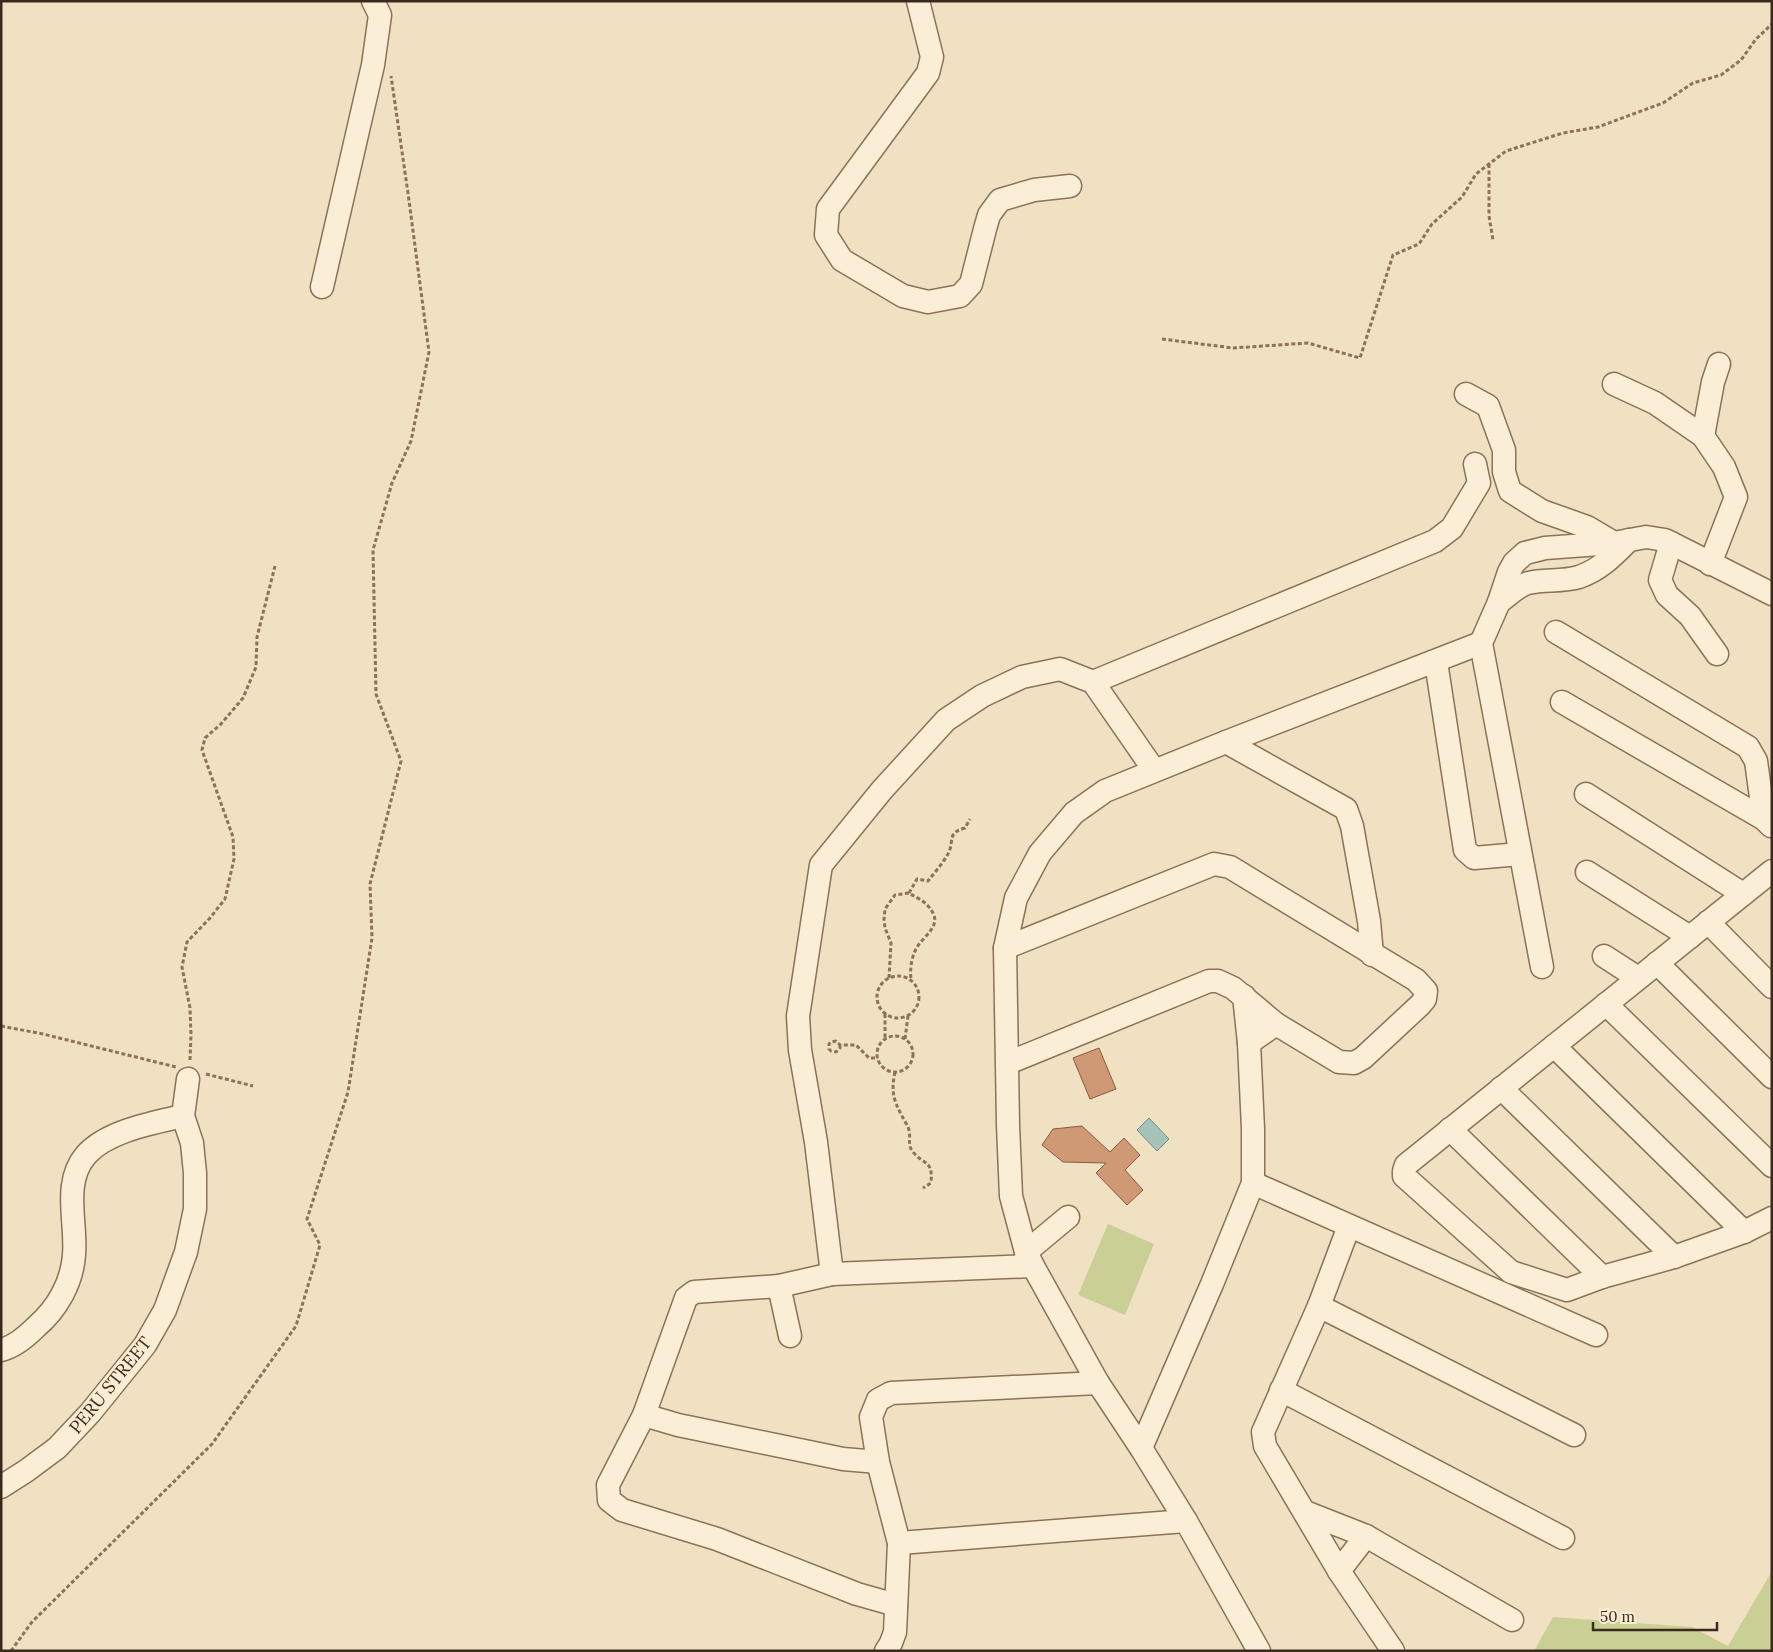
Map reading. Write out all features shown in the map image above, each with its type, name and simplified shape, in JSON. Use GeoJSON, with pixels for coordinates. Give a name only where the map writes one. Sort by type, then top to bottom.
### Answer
{"type":"FeatureCollection","features":[{"type":"Feature","properties":{"kind":"street"},"geometry":{"type":"LineString","coordinates":[[322,287],[373,65],[380,15],[373,1]]}},
{"type":"Feature","properties":{"kind":"street"},"geometry":{"type":"LineString","coordinates":[[918,1],[932,57],[928,73],[828,209],[826,235],[842,260],[903,296],[928,302],[960,296],[971,284],[989,215],[1000,200],[1034,190],[1070,186]]}},
{"type":"Feature","properties":{"kind":"street"},"geometry":{"type":"LineString","coordinates":[[1703,436],[1713,382],[1719,364]]}},
{"type":"Feature","properties":{"kind":"street"},"geometry":{"type":"LineString","coordinates":[[1614,384],[1655,403],[1703,436],[1724,467],[1736,497],[1710,564]]}},
{"type":"Feature","properties":{"kind":"street"},"geometry":{"type":"LineString","coordinates":[[1466,394],[1488,406],[1504,450],[1504,472],[1510,491],[1542,512],[1587,527],[1620,545]]}},
{"type":"Feature","properties":{"kind":"street"},"geometry":{"type":"LineString","coordinates":[[1093,682],[1435,541],[1452,528],[1480,483],[1475,464]]}},
{"type":"Feature","properties":{"kind":"street"},"geometry":{"type":"LineString","coordinates":[[1542,967],[1481,643],[1499,602],[1509,572],[1525,553],[1545,548],[1620,545],[1646,537],[1665,540],[1772,594]]}},
{"type":"Feature","properties":{"kind":"street"},"geometry":{"type":"LineString","coordinates":[[1670,543],[1660,580],[1667,595],[1690,616],[1717,654]]}},
{"type":"Feature","properties":{"kind":"street"},"geometry":{"type":"LineString","coordinates":[[1499,602],[1520,586],[1570,578],[1602,566],[1620,545]]}},
{"type":"Feature","properties":{"kind":"street"},"geometry":{"type":"LineString","coordinates":[[1566,547],[1570,578]]}},
{"type":"Feature","properties":{"kind":"street"},"geometry":{"type":"LineString","coordinates":[[1556,632],[1748,746],[1756,761],[1768,823]]}},
{"type":"Feature","properties":{"kind":"street"},"geometry":{"type":"LineString","coordinates":[[1259,1651],[1142,1448],[1098,1383],[1029,1259],[1011,1196],[1008,1126],[1005,948],[1016,898],[1040,853],[1074,813],[1105,791],[1154,770],[1481,643]]}},
{"type":"Feature","properties":{"kind":"street"},"geometry":{"type":"LineString","coordinates":[[1436,662],[1465,850],[1474,858],[1520,854]]}},
{"type":"Feature","properties":{"kind":"street"},"geometry":{"type":"LineString","coordinates":[[832,1274],[816,1142],[800,1050],[798,1016],[821,865],[882,790],[946,720],[982,696],[1022,677],[1060,669],[1093,682],[1154,770]]}},
{"type":"Feature","properties":{"kind":"street"},"geometry":{"type":"LineString","coordinates":[[1562,702],[1768,823]]}},
{"type":"Feature","properties":{"kind":"street"},"geometry":{"type":"LineString","coordinates":[[1226,742],[1348,801],[1368,912],[1372,955]]}},
{"type":"Feature","properties":{"kind":"street"},"geometry":{"type":"LineString","coordinates":[[1586,794],[1743,894]]}},
{"type":"Feature","properties":{"kind":"street"},"geometry":{"type":"LineString","coordinates":[[1005,948],[1214,864],[1230,867],[1416,980],[1426,990],[1420,1005],[1363,1058],[1354,1063],[1339,1062],[1276,1024],[1244,996],[1218,981],[1209,981],[1008,1063]]}},
{"type":"Feature","properties":{"kind":"street"},"geometry":{"type":"LineString","coordinates":[[1587,872],[1690,937]]}},
{"type":"Feature","properties":{"kind":"street"},"geometry":{"type":"LineString","coordinates":[[1768,881],[1743,894],[1450,1129],[1406,1165],[1404,1176],[1511,1272],[1567,1290],[1602,1277],[1674,1257],[1744,1232],[1772,1218]]}},
{"type":"Feature","properties":{"kind":"street"},"geometry":{"type":"LineString","coordinates":[[1708,922],[1772,987]]}},
{"type":"Feature","properties":{"kind":"street"},"geometry":{"type":"LineString","coordinates":[[1604,956],[1638,978]]}},
{"type":"Feature","properties":{"kind":"street"},"geometry":{"type":"LineString","coordinates":[[1657,963],[1772,1077]]}},
{"type":"Feature","properties":{"kind":"street"},"geometry":{"type":"LineString","coordinates":[[1142,1448],[1253,1183],[1253,1130],[1249,1043],[1244,996]]}},
{"type":"Feature","properties":{"kind":"street"},"geometry":{"type":"LineString","coordinates":[[1606,1004],[1772,1166]]}},
{"type":"Feature","properties":{"kind":"street"},"geometry":{"type":"LineString","coordinates":[[1249,1043],[1276,1024]]}},
{"type":"Feature","properties":{"kind":"street"},"geometry":{"type":"LineString","coordinates":[[1554,1046],[1744,1232]]}},
{"type":"Feature","properties":{"kind":"street","name":"PERU STREET"},"geometry":{"type":"LineString","coordinates":[[1,1487],[57,1448],[90,1413],[145,1344],[165,1310],[186,1252],[195,1209],[195,1173],[192,1144],[183,1116],[188,1075]]}},
{"type":"Feature","properties":{"kind":"street"},"geometry":{"type":"LineString","coordinates":[[1501,1088],[1674,1257]]}},
{"type":"Feature","properties":{"kind":"street"},"geometry":{"type":"LineString","coordinates":[[1,1350],[7,1349],[28,1335],[49,1316],[60,1300],[73,1264],[72,1189],[78,1166],[87,1154],[112,1136],[145,1124],[183,1116]]}},
{"type":"Feature","properties":{"kind":"street"},"geometry":{"type":"LineString","coordinates":[[1450,1129],[1602,1277]]}},
{"type":"Feature","properties":{"kind":"street"},"geometry":{"type":"LineString","coordinates":[[1253,1183],[1596,1335]]}},
{"type":"Feature","properties":{"kind":"street"},"geometry":{"type":"LineString","coordinates":[[896,1605],[857,1594],[717,1539],[622,1510],[609,1500],[608,1485],[644,1415],[686,1298],[694,1292],[779,1286],[832,1274],[1029,1259],[1068,1217]]}},
{"type":"Feature","properties":{"kind":"street"},"geometry":{"type":"LineString","coordinates":[[1349,1226],[1319,1306],[1264,1432],[1265,1446],[1339,1571],[1394,1651]]}},
{"type":"Feature","properties":{"kind":"street"},"geometry":{"type":"LineString","coordinates":[[779,1286],[790,1336]]}},
{"type":"Feature","properties":{"kind":"street"},"geometry":{"type":"LineString","coordinates":[[1319,1306],[1574,1435]]}},
{"type":"Feature","properties":{"kind":"street"},"geometry":{"type":"LineString","coordinates":[[886,1651],[895,1632],[899,1543],[878,1462],[871,1417],[878,1400],[891,1393],[1098,1383]]}},
{"type":"Feature","properties":{"kind":"street"},"geometry":{"type":"LineString","coordinates":[[1281,1390],[1563,1538]]}},
{"type":"Feature","properties":{"kind":"street"},"geometry":{"type":"LineString","coordinates":[[644,1415],[678,1425],[843,1459],[878,1462]]}},
{"type":"Feature","properties":{"kind":"street"},"geometry":{"type":"LineString","coordinates":[[1305,1512],[1366,1536],[1512,1620]]}},
{"type":"Feature","properties":{"kind":"street"},"geometry":{"type":"LineString","coordinates":[[899,1543],[1186,1522]]}},
{"type":"Feature","properties":{"kind":"street"},"geometry":{"type":"LineString","coordinates":[[1339,1571],[1366,1536]]}},
{"type":"Feature","properties":{"kind":"path"},"geometry":{"type":"LineString","coordinates":[[1162,339],[1233,348],[1308,343],[1360,358],[1393,255],[1418,244],[1432,224],[1462,197],[1476,174],[1506,151],[1563,133],[1598,127],[1663,103],[1693,83],[1720,75],[1741,60],[1756,39],[1772,24]]}},
{"type":"Feature","properties":{"kind":"path"},"geometry":{"type":"LineString","coordinates":[[12,1651],[32,1622],[212,1444],[296,1326],[320,1245],[308,1220],[348,1092],[372,938],[370,884],[401,761],[376,694],[373,550],[392,483],[410,441],[429,352],[390,67]]}},
{"type":"Feature","properties":{"kind":"path"},"geometry":{"type":"LineString","coordinates":[[1489,164],[1489,216],[1493,240]]}},
{"type":"Feature","properties":{"kind":"path"},"geometry":{"type":"LineString","coordinates":[[188,1075],[191,1035],[190,1008],[182,967],[187,942],[210,918],[224,899],[234,859],[233,837],[224,807],[209,773],[202,750],[205,738],[243,698],[256,666],[257,637],[275,566]]}},
{"type":"Feature","properties":{"kind":"path"},"geometry":{"type":"LineString","coordinates":[[909,893],[917,879],[928,882],[950,850],[950,840],[953,835],[958,830],[965,828],[970,819]]}},
{"type":"Feature","properties":{"kind":"path"},"geometry":{"type":"LineString","coordinates":[[889,978],[891,942],[885,928],[884,918],[894,896],[909,893],[928,905],[934,919],[929,935],[917,947],[912,958],[910,979]]}},
{"type":"Feature","properties":{"kind":"path"},"geometry":{"type":"LineString","coordinates":[[903,976],[910,979],[918,988],[919,999],[915,1009],[908,1016],[897,1018],[885,1014],[877,1003],[878,988],[882,982],[889,978],[903,976]]}},
{"type":"Feature","properties":{"kind":"path"},"geometry":{"type":"LineString","coordinates":[[885,1014],[885,1038],[878,1048],[878,1058],[884,1068],[894,1072],[906,1069],[912,1059],[912,1048],[905,1039],[894,1036],[885,1038]]}},
{"type":"Feature","properties":{"kind":"path"},"geometry":{"type":"LineString","coordinates":[[905,1039],[908,1016]]}},
{"type":"Feature","properties":{"kind":"path"},"geometry":{"type":"LineString","coordinates":[[1,1026],[43,1034],[188,1075],[253,1086]]}},
{"type":"Feature","properties":{"kind":"path"},"geometry":{"type":"LineString","coordinates":[[840,1045],[856,1045],[868,1058],[878,1058]]}},
{"type":"Feature","properties":{"kind":"path"},"geometry":{"type":"LineString","coordinates":[[894,1072],[892,1083],[893,1095],[909,1130],[908,1141],[913,1152],[925,1161],[932,1171],[931,1183],[923,1188]]}},
{"type":"Feature","properties":{"kind":"green space"},"geometry":{"type":"Polygon","coordinates":[[[1108,1224],[1154,1244],[1125,1315],[1078,1295],[1108,1224]]]}},
{"type":"Feature","properties":{"kind":"green space"},"geometry":{"type":"Polygon","coordinates":[[[1772,1571],[1772,1651],[1534,1651],[1553,1617],[1692,1627],[1728,1646],[1772,1571]]]}},
{"type":"Feature","properties":{"kind":"water"},"geometry":{"type":"Polygon","coordinates":[[[1149,1118],[1169,1139],[1157,1151],[1137,1130],[1149,1118]]]}},
{"type":"Feature","properties":{"kind":"building"},"geometry":{"type":"Polygon","coordinates":[[[1099,1048],[1116,1089],[1090,1099],[1073,1058],[1099,1048]]]}},
{"type":"Feature","properties":{"kind":"building"},"geometry":{"type":"Polygon","coordinates":[[[1082,1126],[1110,1152],[1124,1138],[1140,1155],[1125,1170],[1143,1190],[1127,1205],[1096,1173],[1106,1163],[1063,1162],[1042,1145],[1053,1129],[1082,1126]]]}}]}
